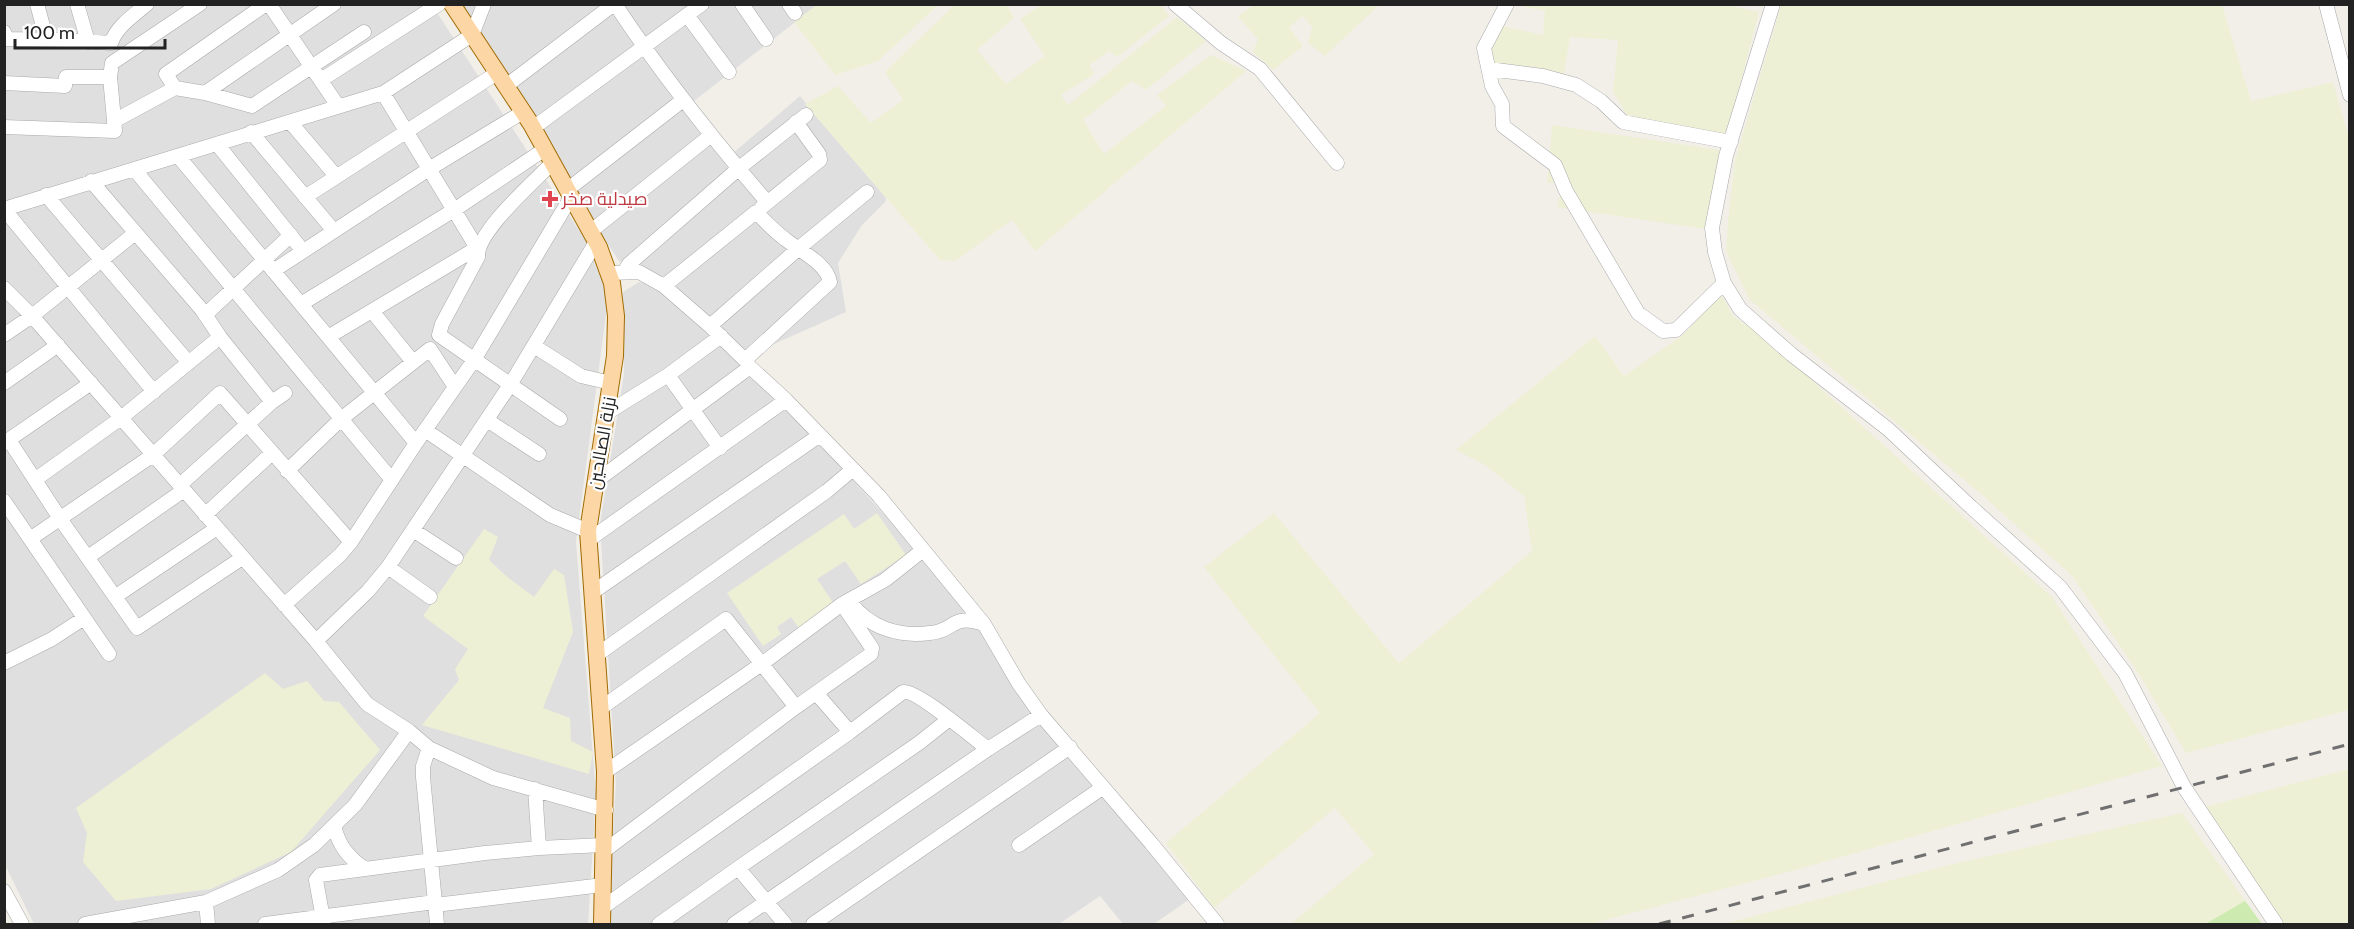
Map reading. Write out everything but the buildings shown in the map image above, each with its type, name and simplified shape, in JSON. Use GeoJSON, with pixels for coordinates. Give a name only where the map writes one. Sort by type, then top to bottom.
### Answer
{"type":"FeatureCollection","features":[{"type":"Feature","properties":{"kind":"main road","name":"نزلة الصالحين"},"geometry":{"type":"LineString","coordinates":[[452,4],[533,128],[593,237],[617,272],[615,356],[589,535],[605,772],[602,916]]}},
{"type":"Feature","properties":{"kind":"street"},"geometry":{"type":"LineString","coordinates":[[37,4],[48,41]]}},
{"type":"Feature","properties":{"kind":"street"},"geometry":{"type":"LineString","coordinates":[[77,4],[88,42]]}},
{"type":"Feature","properties":{"kind":"street"},"geometry":{"type":"LineString","coordinates":[[4,127],[116,131],[110,77],[112,63],[200,4]]}},
{"type":"Feature","properties":{"kind":"street"},"geometry":{"type":"LineString","coordinates":[[175,88],[166,74],[268,4],[338,106]]}},
{"type":"Feature","properties":{"kind":"street"},"geometry":{"type":"LineString","coordinates":[[205,93],[334,4]]}},
{"type":"Feature","properties":{"kind":"street"},"geometry":{"type":"LineString","coordinates":[[321,80],[439,4]]}},
{"type":"Feature","properties":{"kind":"street"},"geometry":{"type":"LineString","coordinates":[[154,392],[4,209],[251,132],[291,123],[382,93],[472,35],[484,4]]}},
{"type":"Feature","properties":{"kind":"street"},"geometry":{"type":"LineString","coordinates":[[305,197],[406,132],[502,80],[615,4],[643,47],[683,100],[767,202]]}},
{"type":"Feature","properties":{"kind":"street"},"geometry":{"type":"LineString","coordinates":[[533,128],[702,4]]}},
{"type":"Feature","properties":{"kind":"street"},"geometry":{"type":"LineString","coordinates":[[742,4],[766,39]]}},
{"type":"Feature","properties":{"kind":"street"},"geometry":{"type":"LineString","coordinates":[[1175,4],[1221,43],[1260,69],[1337,163]]}},
{"type":"Feature","properties":{"kind":"street"},"geometry":{"type":"LineString","coordinates":[[1508,4],[1484,48],[1492,86],[1502,104],[1503,126],[1555,165],[1566,191],[1638,313],[1663,331],[1676,330],[1724,283]]}},
{"type":"Feature","properties":{"kind":"street"},"geometry":{"type":"LineString","coordinates":[[1773,4],[1731,142],[1712,228],[1715,252],[1724,283],[1740,309],[1791,354],[1888,429],[2060,587],[2125,673],[2184,787],[2276,924]]}},
{"type":"Feature","properties":{"kind":"street"},"geometry":{"type":"LineString","coordinates":[[2326,4],[2349,96]]}},
{"type":"Feature","properties":{"kind":"street"},"geometry":{"type":"LineString","coordinates":[[4,32],[7,39],[111,43],[114,35],[128,19],[145,5]]}},
{"type":"Feature","properties":{"kind":"street"},"geometry":{"type":"LineString","coordinates":[[687,15],[729,72]]}},
{"type":"Feature","properties":{"kind":"street"},"geometry":{"type":"LineString","coordinates":[[114,120],[175,88],[205,93],[252,106],[364,32]]}},
{"type":"Feature","properties":{"kind":"street"},"geometry":{"type":"LineString","coordinates":[[1489,69],[1543,76],[1576,86],[1601,101],[1623,122],[1731,142]]}},
{"type":"Feature","properties":{"kind":"street"},"geometry":{"type":"LineString","coordinates":[[4,83],[65,86],[66,77],[110,77]]}},
{"type":"Feature","properties":{"kind":"street"},"geometry":{"type":"LineString","coordinates":[[382,93],[477,248],[478,257],[442,324],[439,334],[560,419]]}},
{"type":"Feature","properties":{"kind":"street"},"geometry":{"type":"LineString","coordinates":[[284,605],[340,555],[351,542],[474,360],[569,193],[683,100]]}},
{"type":"Feature","properties":{"kind":"street"},"geometry":{"type":"LineString","coordinates":[[273,270],[522,112]]}},
{"type":"Feature","properties":{"kind":"street"},"geometry":{"type":"LineString","coordinates":[[617,272],[738,169],[801,119],[820,160],[664,286]]}},
{"type":"Feature","properties":{"kind":"street"},"geometry":{"type":"LineString","coordinates":[[291,123],[336,176]]}},
{"type":"Feature","properties":{"kind":"street"},"geometry":{"type":"LineString","coordinates":[[251,132],[334,231]]}},
{"type":"Feature","properties":{"kind":"street"},"geometry":{"type":"LineString","coordinates":[[316,640],[368,591],[388,567],[510,385],[534,346],[593,237],[710,135]]}},
{"type":"Feature","properties":{"kind":"street"},"geometry":{"type":"LineString","coordinates":[[217,144],[303,251]]}},
{"type":"Feature","properties":{"kind":"street"},"geometry":{"type":"LineString","coordinates":[[178,156],[416,443]]}},
{"type":"Feature","properties":{"kind":"street"},"geometry":{"type":"LineString","coordinates":[[301,304],[454,210],[548,156]]}},
{"type":"Feature","properties":{"kind":"street"},"geometry":{"type":"LineString","coordinates":[[328,337],[477,248],[500,214],[548,156]]}},
{"type":"Feature","properties":{"kind":"street"},"geometry":{"type":"LineString","coordinates":[[134,169],[392,480]]}},
{"type":"Feature","properties":{"kind":"street"},"geometry":{"type":"LineString","coordinates":[[90,181],[205,315],[220,338],[272,402]]}},
{"type":"Feature","properties":{"kind":"street"},"geometry":{"type":"LineString","coordinates":[[710,326],[867,192]]}},
{"type":"Feature","properties":{"kind":"street"},"geometry":{"type":"LineString","coordinates":[[46,195],[189,363]]}},
{"type":"Feature","properties":{"kind":"street"},"geometry":{"type":"LineString","coordinates":[[595,482],[693,410],[748,364],[830,282],[828,274],[756,212]]}},
{"type":"Feature","properties":{"kind":"street"},"geometry":{"type":"LineString","coordinates":[[4,335],[32,316],[100,259],[134,234]]}},
{"type":"Feature","properties":{"kind":"street"},"geometry":{"type":"LineString","coordinates":[[205,315],[291,235]]}},
{"type":"Feature","properties":{"kind":"street"},"geometry":{"type":"LineString","coordinates":[[617,272],[639,272],[664,286],[721,336],[879,496],[984,624],[1019,684],[1041,716],[1070,747],[1217,924]]}},
{"type":"Feature","properties":{"kind":"street"},"geometry":{"type":"LineString","coordinates":[[4,288],[58,345],[316,640],[367,704],[429,748],[493,778],[606,810]]}},
{"type":"Feature","properties":{"kind":"street"},"geometry":{"type":"LineString","coordinates":[[372,311],[413,362]]}},
{"type":"Feature","properties":{"kind":"street"},"geometry":{"type":"LineString","coordinates":[[607,413],[668,375],[721,336]]}},
{"type":"Feature","properties":{"kind":"street"},"geometry":{"type":"LineString","coordinates":[[36,479],[121,418],[220,338]]}},
{"type":"Feature","properties":{"kind":"street"},"geometry":{"type":"LineString","coordinates":[[4,383],[58,345]]}},
{"type":"Feature","properties":{"kind":"street"},"geometry":{"type":"LineString","coordinates":[[534,346],[581,376],[612,383]]}},
{"type":"Feature","properties":{"kind":"street"},"geometry":{"type":"LineString","coordinates":[[288,471],[341,419],[430,349],[455,387]]}},
{"type":"Feature","properties":{"kind":"street"},"geometry":{"type":"LineString","coordinates":[[668,375],[720,448]]}},
{"type":"Feature","properties":{"kind":"street"},"geometry":{"type":"LineString","coordinates":[[91,383],[7,442],[36,479],[61,520],[137,628],[242,558]]}},
{"type":"Feature","properties":{"kind":"street"},"geometry":{"type":"LineString","coordinates":[[30,539],[153,455],[220,393],[351,542]]}},
{"type":"Feature","properties":{"kind":"street"},"geometry":{"type":"LineString","coordinates":[[88,556],[182,487],[272,402],[285,393]]}},
{"type":"Feature","properties":{"kind":"street"},"geometry":{"type":"LineString","coordinates":[[425,430],[550,515],[589,535],[720,448],[786,400]]}},
{"type":"Feature","properties":{"kind":"street"},"geometry":{"type":"LineString","coordinates":[[487,420],[539,454]]}},
{"type":"Feature","properties":{"kind":"street"},"geometry":{"type":"LineString","coordinates":[[593,592],[820,435]]}},
{"type":"Feature","properties":{"kind":"street"},"geometry":{"type":"LineString","coordinates":[[205,514],[272,453]]}},
{"type":"Feature","properties":{"kind":"street"},"geometry":{"type":"LineString","coordinates":[[598,654],[852,470]]}},
{"type":"Feature","properties":{"kind":"street"},"geometry":{"type":"LineString","coordinates":[[4,501],[109,654]]}},
{"type":"Feature","properties":{"kind":"street"},"geometry":{"type":"LineString","coordinates":[[4,527],[16,519]]}},
{"type":"Feature","properties":{"kind":"street"},"geometry":{"type":"LineString","coordinates":[[116,596],[217,528]]}},
{"type":"Feature","properties":{"kind":"street"},"geometry":{"type":"LineString","coordinates":[[413,530],[456,558]]}},
{"type":"Feature","properties":{"kind":"street"},"geometry":{"type":"LineString","coordinates":[[605,772],[763,663],[845,602],[885,580],[923,550]]}},
{"type":"Feature","properties":{"kind":"street"},"geometry":{"type":"LineString","coordinates":[[388,567],[430,597]]}},
{"type":"Feature","properties":{"kind":"street"},"geometry":{"type":"LineString","coordinates":[[845,602],[871,623],[891,632],[931,634],[960,620],[969,619],[984,624]]}},
{"type":"Feature","properties":{"kind":"street"},"geometry":{"type":"LineString","coordinates":[[324,921],[316,880],[320,875],[539,848],[604,848],[873,651],[845,602]]}},
{"type":"Feature","properties":{"kind":"street"},"geometry":{"type":"LineString","coordinates":[[4,663],[52,639],[84,618]]}},
{"type":"Feature","properties":{"kind":"street"},"geometry":{"type":"LineString","coordinates":[[601,708],[722,620],[730,621],[796,707]]}},
{"type":"Feature","properties":{"kind":"street"},"geometry":{"type":"LineString","coordinates":[[602,916],[906,691],[928,702],[948,720],[988,749]]}},
{"type":"Feature","properties":{"kind":"street"},"geometry":{"type":"LineString","coordinates":[[816,693],[850,732]]}},
{"type":"Feature","properties":{"kind":"street"},"geometry":{"type":"LineString","coordinates":[[734,924],[988,749],[1041,716]]}},
{"type":"Feature","properties":{"kind":"street"},"geometry":{"type":"LineString","coordinates":[[659,924],[919,743],[948,720]]}},
{"type":"Feature","properties":{"kind":"street"},"geometry":{"type":"LineString","coordinates":[[86,924],[206,902],[278,870],[314,845],[355,805],[408,731]]}},
{"type":"Feature","properties":{"kind":"street"},"geometry":{"type":"LineString","coordinates":[[813,924],[1070,747]]}},
{"type":"Feature","properties":{"kind":"street"},"geometry":{"type":"LineString","coordinates":[[429,748],[423,766],[423,777],[437,924]]}},
{"type":"Feature","properties":{"kind":"street"},"geometry":{"type":"LineString","coordinates":[[1019,845],[1102,788]]}},
{"type":"Feature","properties":{"kind":"street"},"geometry":{"type":"LineString","coordinates":[[535,789],[539,848]]}},
{"type":"Feature","properties":{"kind":"street"},"geometry":{"type":"LineString","coordinates":[[334,826],[343,850],[351,860],[365,869]]}},
{"type":"Feature","properties":{"kind":"street"},"geometry":{"type":"LineString","coordinates":[[738,868],[785,924]]}},
{"type":"Feature","properties":{"kind":"street"},"geometry":{"type":"LineString","coordinates":[[265,924],[324,921],[435,903],[603,885]]}},
{"type":"Feature","properties":{"kind":"street"},"geometry":{"type":"LineString","coordinates":[[4,891],[22,924]]}},
{"type":"Feature","properties":{"kind":"street"},"geometry":{"type":"LineString","coordinates":[[206,902],[208,924]]}},
{"type":"Feature","properties":{"kind":"shaded area"},"geometry":{"type":"Polygon","coordinates":[[[5,5],[432,5],[595,255],[608,299],[576,542],[596,795],[588,924],[34,924],[5,865],[5,5]]]}},
{"type":"Feature","properties":{"kind":"shaded area"},"geometry":{"type":"Polygon","coordinates":[[[451,5],[817,5],[685,108],[725,160],[800,96],[886,198],[885,202],[862,225],[838,263],[846,312],[747,356],[664,281],[619,261],[451,5]]]}},
{"type":"Feature","properties":{"kind":"shaded area"},"geometry":{"type":"Polygon","coordinates":[[[639,282],[662,289],[755,373],[984,624],[1019,684],[1194,896],[1154,924],[1123,924],[1100,896],[1059,924],[607,924],[616,784],[600,524],[624,374],[623,292],[639,282]]]}},
{"type":"Feature","properties":{"kind":"green space"},"geometry":{"type":"Polygon","coordinates":[[[1722,4],[1759,12],[1727,134],[1629,118],[1613,92],[1618,40],[1570,37],[1564,74],[1494,63],[1492,48],[1502,26],[1543,35],[1545,11],[1517,5],[1722,4]]]}},
{"type":"Feature","properties":{"kind":"green space"},"geometry":{"type":"Polygon","coordinates":[[[817,5],[938,5],[878,61],[835,75],[794,22],[817,5]]]}},
{"type":"Feature","properties":{"kind":"green space"},"geometry":{"type":"Polygon","coordinates":[[[954,5],[1007,5],[1014,18],[977,50],[1006,84],[1045,56],[1020,19],[1041,5],[1161,5],[1169,16],[1117,57],[1109,51],[1090,65],[1094,74],[1061,95],[1068,105],[1177,17],[1206,41],[1146,90],[1132,81],[1083,120],[1104,154],[1166,106],[1157,95],[1211,55],[1246,71],[1035,251],[1012,220],[955,261],[940,260],[805,104],[838,86],[871,123],[903,100],[885,72],[954,5]]]}},
{"type":"Feature","properties":{"kind":"green space"},"geometry":{"type":"Polygon","coordinates":[[[1254,5],[1379,5],[1325,56],[1308,43],[1312,27],[1303,16],[1289,27],[1303,46],[1273,70],[1253,52],[1258,39],[1238,17],[1254,5]]]}},
{"type":"Feature","properties":{"kind":"green space"},"geometry":{"type":"Polygon","coordinates":[[[1781,5],[2222,5],[2251,101],[2333,82],[2350,141],[2349,710],[2186,753],[2135,668],[2072,576],[1981,494],[1749,299],[1726,251],[1729,210],[1735,161],[1781,5]]]}},
{"type":"Feature","properties":{"kind":"green space"},"geometry":{"type":"Polygon","coordinates":[[[1552,125],[1720,150],[1705,229],[1557,207],[1564,183],[1547,183],[1552,125]]]}},
{"type":"Feature","properties":{"kind":"green space"},"geometry":{"type":"Polygon","coordinates":[[[1721,294],[1733,316],[1764,337],[2052,597],[2162,766],[1788,872],[1590,924],[1291,924],[1374,854],[1335,808],[1214,908],[1166,843],[1320,713],[1204,567],[1274,513],[1399,663],[1532,551],[1524,496],[1485,465],[1456,450],[1595,336],[1624,376],[1683,335],[1721,294]]]}},
{"type":"Feature","properties":{"kind":"green space"},"geometry":{"type":"Polygon","coordinates":[[[877,513],[906,555],[861,584],[845,561],[817,579],[834,604],[799,628],[791,617],[777,627],[781,634],[763,646],[727,593],[844,514],[854,529],[877,513]]]}},
{"type":"Feature","properties":{"kind":"green space"},"geometry":{"type":"Polygon","coordinates":[[[484,529],[498,537],[489,560],[534,597],[554,569],[564,575],[573,632],[543,708],[570,718],[571,741],[593,752],[589,774],[422,725],[459,680],[455,669],[468,649],[423,616],[484,529]]]}},
{"type":"Feature","properties":{"kind":"green space"},"geometry":{"type":"Polygon","coordinates":[[[265,673],[283,689],[307,681],[324,701],[339,702],[380,750],[291,852],[211,889],[116,901],[83,862],[87,833],[76,808],[265,673]]]}},
{"type":"Feature","properties":{"kind":"green space"},"geometry":{"type":"Polygon","coordinates":[[[2349,769],[2349,924],[2282,924],[2204,807],[2349,769]]]}},
{"type":"Feature","properties":{"kind":"green space"},"geometry":{"type":"Polygon","coordinates":[[[2182,813],[2262,924],[1724,924],[1957,863],[2182,813]]]}},
{"type":"Feature","properties":{"kind":"green space"},"geometry":{"type":"Polygon","coordinates":[[[2245,901],[2262,924],[2205,924],[2207,923],[2245,901]]]}},
{"type":"Feature","properties":{"kind":"railway"},"geometry":{"type":"LineString","coordinates":[[1659,924],[2350,744]]}},
{"type":"Feature","properties":{"kind":"place","name":"صيدلية صخر"},"geometry":{"type":"Point","coordinates":[550,199]}}]}
